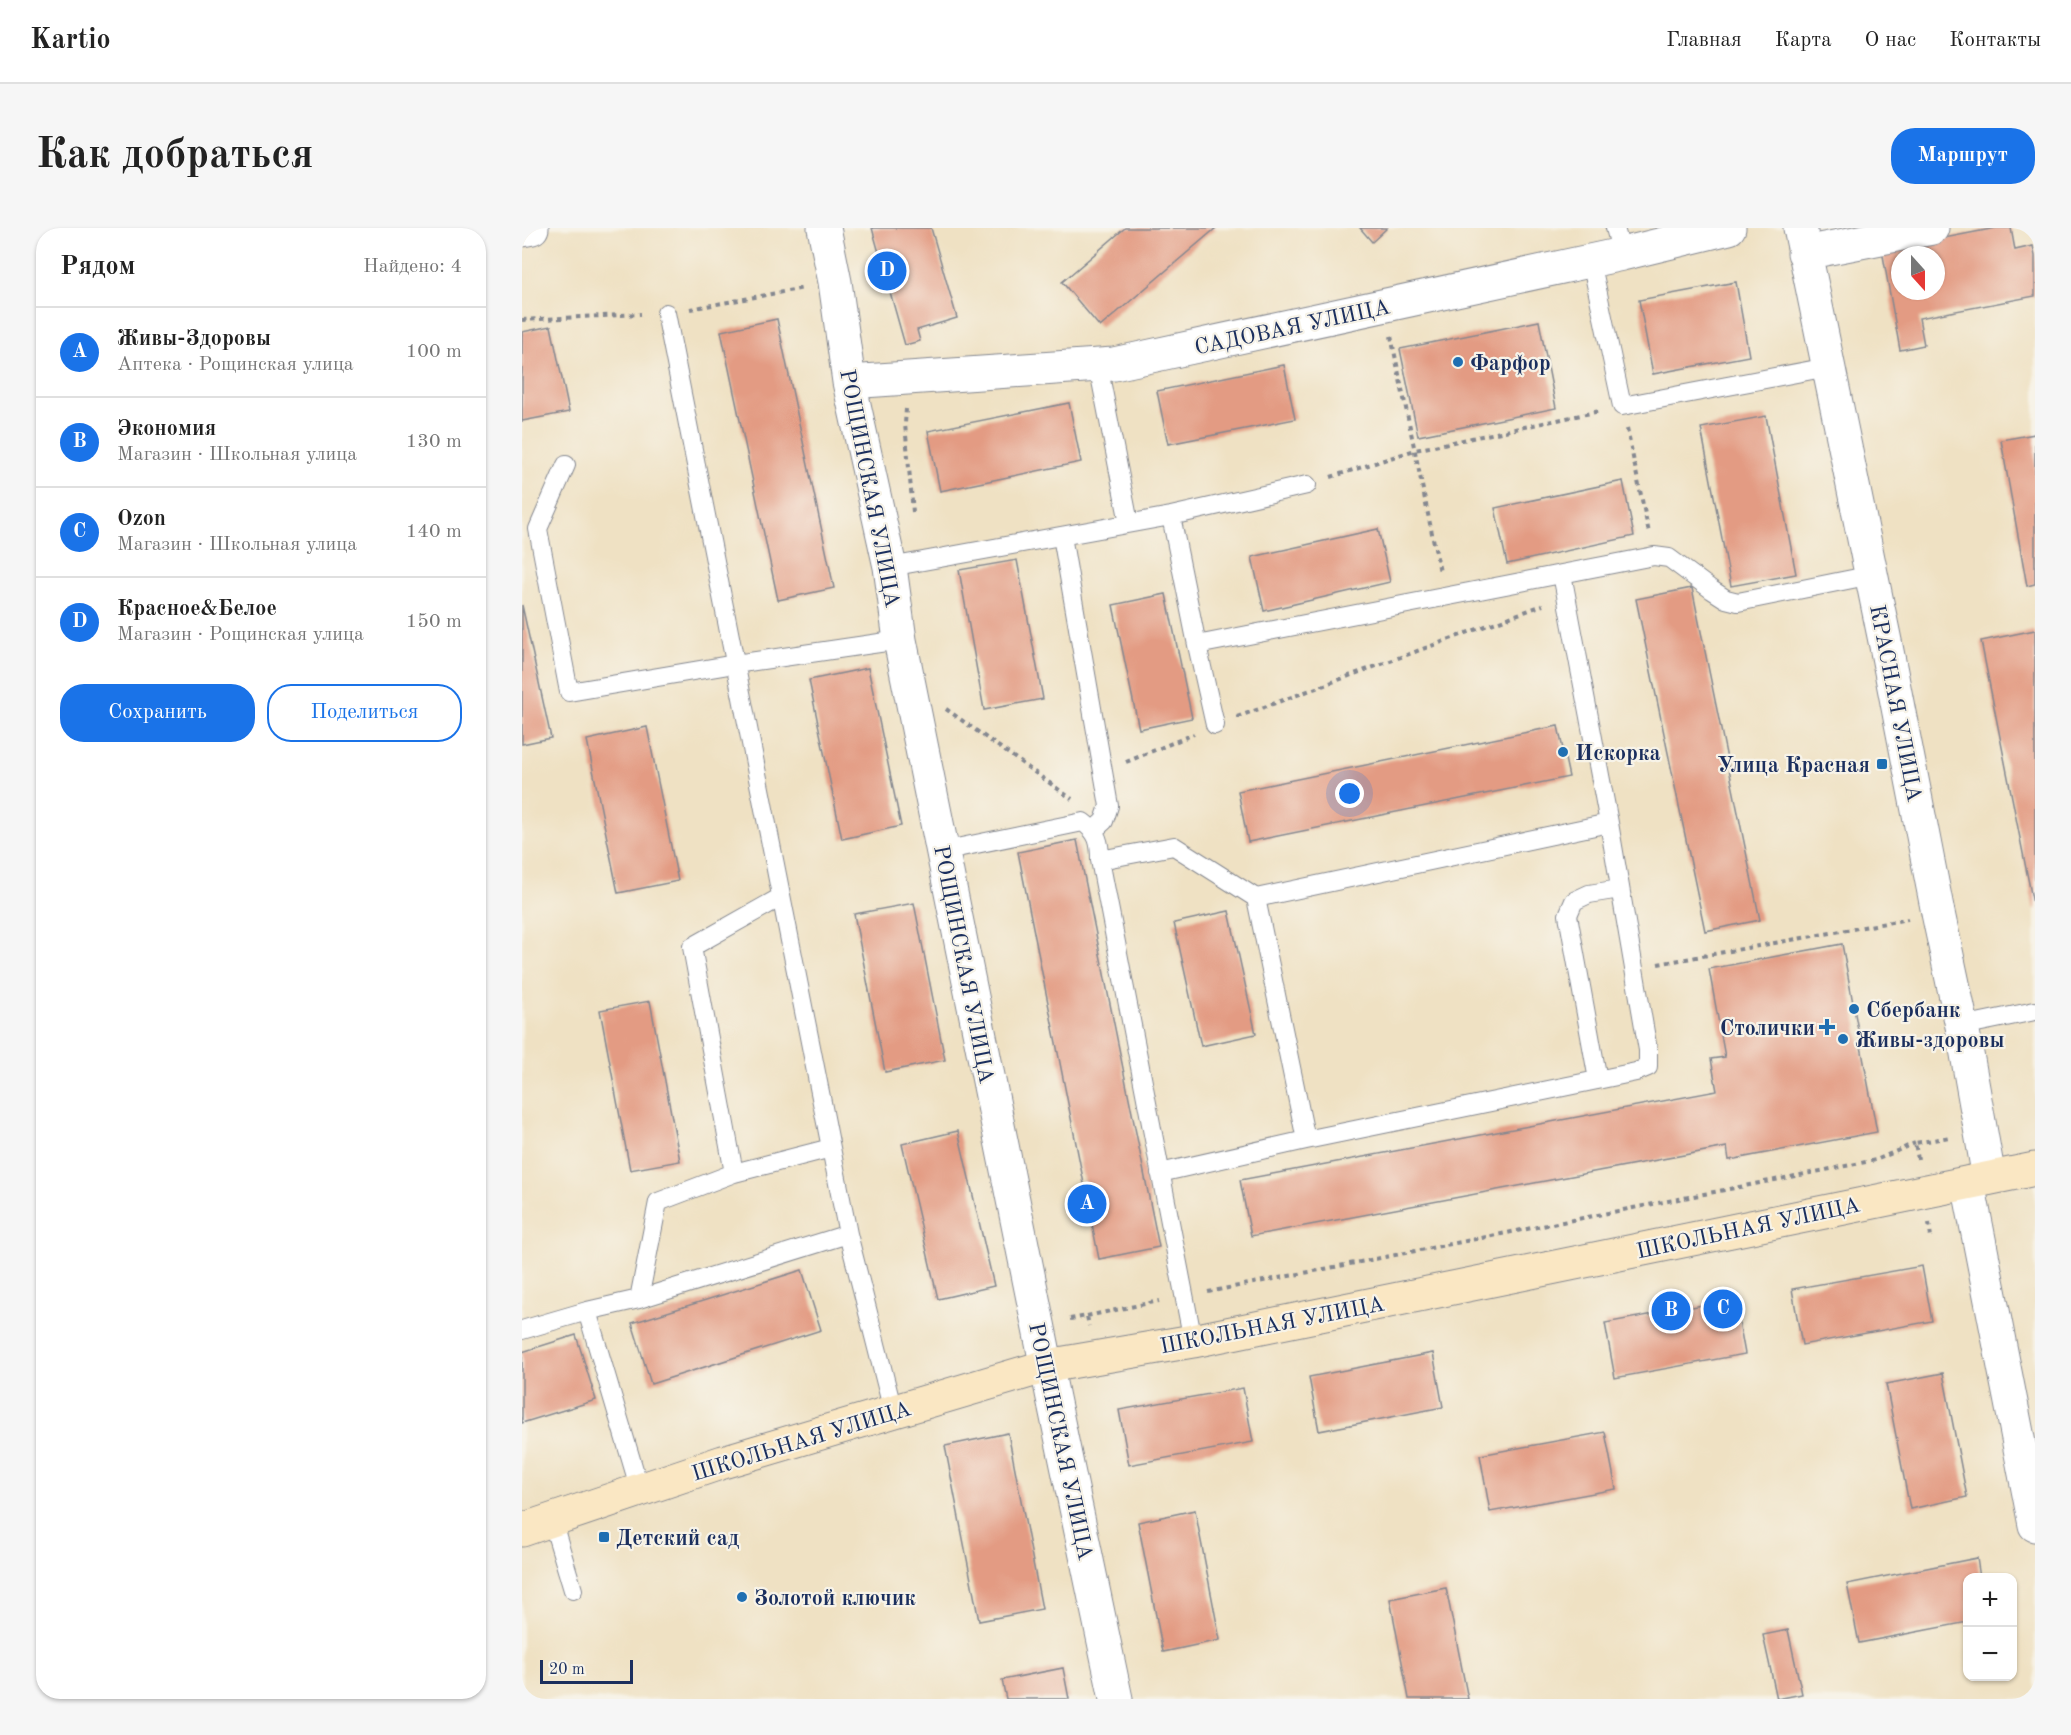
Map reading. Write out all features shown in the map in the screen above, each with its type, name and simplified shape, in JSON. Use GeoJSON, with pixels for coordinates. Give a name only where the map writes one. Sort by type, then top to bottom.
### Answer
{"type":"FeatureCollection","features":[{"type":"Feature","properties":{"kind":"street"},"geometry":{"type":"LineString","coordinates":[[522,230],[532,228]]}},
{"type":"Feature","properties":{"kind":"street","name":"РОЩИНСКАЯ УЛИЦА"},"geometry":{"type":"LineString","coordinates":[[824,228],[835,282],[849,382],[890,567],[900,640],[1116,1699]]}},
{"type":"Feature","properties":{"kind":"street","name":"САДОВАЯ УЛИЦА"},"geometry":{"type":"LineString","coordinates":[[849,382],[1114,364],[1591,261],[1619,241],[1729,228]]}},
{"type":"Feature","properties":{"kind":"street"},"geometry":{"type":"LineString","coordinates":[[1802,241],[1932,228]]}},
{"type":"Feature","properties":{"kind":"street","name":"КРАСНАЯ УЛИЦА"},"geometry":{"type":"LineString","coordinates":[[1802,241],[1872,575],[1962,1026],[1978,1180],[2035,1525]]}},
{"type":"Feature","properties":{"kind":"street","name":"ШКОЛЬНАЯ УЛИЦА"},"geometry":{"type":"LineString","coordinates":[[537,1525],[723,1462],[1047,1366],[1192,1341],[2035,1169]]}},
{"type":"Feature","properties":{"kind":"lane"},"geometry":{"type":"LineString","coordinates":[[1591,261],[1622,406],[1828,367]]}},
{"type":"Feature","properties":{"kind":"lane"},"geometry":{"type":"LineString","coordinates":[[666,313],[848,1234],[893,1411]]}},
{"type":"Feature","properties":{"kind":"lane"},"geometry":{"type":"LineString","coordinates":[[1098,365],[1129,524]]}},
{"type":"Feature","properties":{"kind":"lane"},"geometry":{"type":"LineString","coordinates":[[566,465],[538,529],[568,692],[735,663],[900,640]]}},
{"type":"Feature","properties":{"kind":"lane"},"geometry":{"type":"LineString","coordinates":[[890,567],[1171,516],[1307,485]]}},
{"type":"Feature","properties":{"kind":"lane"},"geometry":{"type":"LineString","coordinates":[[1171,516],[1215,725]]}},
{"type":"Feature","properties":{"kind":"lane"},"geometry":{"type":"LineString","coordinates":[[1062,536],[1108,806],[1099,826],[1100,860],[1192,1341]]}},
{"type":"Feature","properties":{"kind":"lane"},"geometry":{"type":"LineString","coordinates":[[1197,645],[1654,556],[1669,558],[1726,599],[1738,602],[1872,575]]}},
{"type":"Feature","properties":{"kind":"lane"},"geometry":{"type":"LineString","coordinates":[[1160,1173],[1306,1140],[1636,1072],[1648,1066],[1648,1050],[1609,823],[1562,574]]}},
{"type":"Feature","properties":{"kind":"lane"},"geometry":{"type":"LineString","coordinates":[[942,851],[1083,822],[1099,826]]}},
{"type":"Feature","properties":{"kind":"lane"},"geometry":{"type":"LineString","coordinates":[[1100,860],[1174,846],[1256,898],[1609,823]]}},
{"type":"Feature","properties":{"kind":"lane"},"geometry":{"type":"LineString","coordinates":[[1598,1080],[1568,915],[1574,901],[1589,894],[1620,889]]}},
{"type":"Feature","properties":{"kind":"lane"},"geometry":{"type":"LineString","coordinates":[[734,1173],[692,947],[781,897]]}},
{"type":"Feature","properties":{"kind":"lane"},"geometry":{"type":"LineString","coordinates":[[1256,898],[1306,1140]]}},
{"type":"Feature","properties":{"kind":"lane"},"geometry":{"type":"LineString","coordinates":[[1962,1026],[2035,1011]]}},
{"type":"Feature","properties":{"kind":"lane"},"geometry":{"type":"LineString","coordinates":[[639,1299],[658,1202],[734,1173],[831,1148]]}},
{"type":"Feature","properties":{"kind":"lane"},"geometry":{"type":"LineString","coordinates":[[522,1330],[639,1299],[848,1234]]}},
{"type":"Feature","properties":{"kind":"lane"},"geometry":{"type":"LineString","coordinates":[[587,1311],[640,1490]]}},
{"type":"Feature","properties":{"kind":"lane"},"geometry":{"type":"LineString","coordinates":[[537,1525],[573,1590]]}},
{"type":"Feature","properties":{"kind":"path"},"geometry":{"type":"LineString","coordinates":[[1385,305],[1445,597]]}},
{"type":"Feature","properties":{"kind":"path"},"geometry":{"type":"LineString","coordinates":[[1307,485],[1415,450],[1622,406],[1654,556]]}},
{"type":"Feature","properties":{"kind":"path"},"geometry":{"type":"LineString","coordinates":[[1103,772],[1215,725],[1566,597]]}},
{"type":"Feature","properties":{"kind":"path"},"geometry":{"type":"LineString","coordinates":[[946,708],[1099,826]]}},
{"type":"Feature","properties":{"kind":"path"},"geometry":{"type":"LineString","coordinates":[[1634,968],[1938,914]]}},
{"type":"Feature","properties":{"kind":"path"},"geometry":{"type":"LineString","coordinates":[[1087,1316],[1876,1160],[1915,1143]]}},
{"type":"Feature","properties":{"kind":"building"},"geometry":{"type":"Polygon","coordinates":[[[872,228],[931,228],[957,318],[917,330],[920,341],[905,345],[872,228]]]}},
{"type":"Feature","properties":{"kind":"building"},"geometry":{"type":"Polygon","coordinates":[[[1125,228],[1216,228],[1100,327],[1062,282],[1125,228]]]}},
{"type":"Feature","properties":{"kind":"building"},"geometry":{"type":"Polygon","coordinates":[[[1360,228],[1387,228],[1372,242],[1360,228]]]}},
{"type":"Feature","properties":{"kind":"building"},"geometry":{"type":"Polygon","coordinates":[[[1996,228],[2011,228],[2015,250],[2033,246],[2035,296],[1919,318],[1924,345],[1900,350],[1891,300],[1945,300],[1945,246],[1903,246],[1996,228]]]}},
{"type":"Feature","properties":{"kind":"building"},"geometry":{"type":"Polygon","coordinates":[[[1891,248],[1891,300],[1882,250],[1891,248]]]}},
{"type":"Feature","properties":{"kind":"building"},"geometry":{"type":"Polygon","coordinates":[[[1736,282],[1749,356],[1653,374],[1639,300],[1736,282]]]}},
{"type":"Feature","properties":{"kind":"building"},"geometry":{"type":"Polygon","coordinates":[[[777,319],[834,588],[778,600],[721,331],[777,319]]]}},
{"type":"Feature","properties":{"kind":"building"},"geometry":{"type":"Polygon","coordinates":[[[1539,321],[1556,408],[1418,436],[1400,349],[1539,321]]]}},
{"type":"Feature","properties":{"kind":"building"},"geometry":{"type":"Polygon","coordinates":[[[551,326],[569,412],[522,421],[522,332],[551,326]]]}},
{"type":"Feature","properties":{"kind":"building"},"geometry":{"type":"Polygon","coordinates":[[[1284,365],[1295,419],[1168,444],[1157,391],[1284,365]]]}},
{"type":"Feature","properties":{"kind":"building"},"geometry":{"type":"Polygon","coordinates":[[[1069,403],[1081,462],[940,491],[928,431],[1069,403]]]}},
{"type":"Feature","properties":{"kind":"building"},"geometry":{"type":"Polygon","coordinates":[[[1766,416],[1796,574],[1731,586],[1701,428],[1766,416]]]}},
{"type":"Feature","properties":{"kind":"building"},"geometry":{"type":"Polygon","coordinates":[[[2035,434],[2035,584],[2027,586],[2001,440],[2035,434]]]}},
{"type":"Feature","properties":{"kind":"building"},"geometry":{"type":"Polygon","coordinates":[[[1623,481],[1634,536],[1507,564],[1495,508],[1623,481]]]}},
{"type":"Feature","properties":{"kind":"building"},"geometry":{"type":"Polygon","coordinates":[[[1378,529],[1390,582],[1264,611],[1252,557],[1378,529]]]}},
{"type":"Feature","properties":{"kind":"building"},"geometry":{"type":"Polygon","coordinates":[[[1017,560],[1043,699],[984,710],[959,570],[1017,560]]]}},
{"type":"Feature","properties":{"kind":"building"},"geometry":{"type":"Polygon","coordinates":[[[1692,588],[1760,920],[1705,931],[1636,599],[1692,588]]]}},
{"type":"Feature","properties":{"kind":"building"},"geometry":{"type":"Polygon","coordinates":[[[1166,594],[1192,718],[1139,729],[1113,605],[1166,594]]]}},
{"type":"Feature","properties":{"kind":"building"},"geometry":{"type":"Polygon","coordinates":[[[522,605],[551,738],[522,744],[522,605]]]}},
{"type":"Feature","properties":{"kind":"building"},"geometry":{"type":"Polygon","coordinates":[[[2035,630],[2035,909],[2034,909],[1981,641],[2035,630]]]}},
{"type":"Feature","properties":{"kind":"building"},"geometry":{"type":"Polygon","coordinates":[[[868,668],[901,826],[842,839],[809,680],[868,668]]]}},
{"type":"Feature","properties":{"kind":"building"},"geometry":{"type":"Polygon","coordinates":[[[1558,726],[1569,777],[1248,842],[1238,791],[1558,726]]]}},
{"type":"Feature","properties":{"kind":"building"},"geometry":{"type":"Polygon","coordinates":[[[647,727],[678,881],[618,893],[587,740],[647,727]]]}},
{"type":"Feature","properties":{"kind":"building"},"geometry":{"type":"Polygon","coordinates":[[[1077,840],[1159,1247],[1099,1259],[1018,852],[1077,840]]]}},
{"type":"Feature","properties":{"kind":"building"},"geometry":{"type":"Polygon","coordinates":[[[914,903],[945,1060],[885,1072],[854,914],[914,903]]]}},
{"type":"Feature","properties":{"kind":"building"},"geometry":{"type":"Polygon","coordinates":[[[1229,911],[1256,1034],[1201,1046],[1174,923],[1229,911]]]}},
{"type":"Feature","properties":{"kind":"building"},"geometry":{"type":"Polygon","coordinates":[[[1842,944],[1877,1132],[1729,1160],[1727,1147],[1251,1236],[1240,1180],[1717,1091],[1711,1059],[1725,1057],[1709,969],[1842,944]]]}},
{"type":"Feature","properties":{"kind":"building"},"geometry":{"type":"Polygon","coordinates":[[[650,1001],[680,1161],[630,1170],[600,1010],[650,1001]]]}},
{"type":"Feature","properties":{"kind":"building"},"geometry":{"type":"Polygon","coordinates":[[[958,1131],[994,1286],[938,1299],[902,1144],[958,1131]]]}},
{"type":"Feature","properties":{"kind":"building"},"geometry":{"type":"Polygon","coordinates":[[[1922,1266],[1932,1321],[1802,1345],[1792,1289],[1922,1266]]]}},
{"type":"Feature","properties":{"kind":"building"},"geometry":{"type":"Polygon","coordinates":[[[802,1270],[821,1330],[651,1384],[632,1323],[802,1270]]]}},
{"type":"Feature","properties":{"kind":"building"},"geometry":{"type":"Polygon","coordinates":[[[1735,1299],[1745,1354],[1615,1378],[1605,1323],[1735,1299]]]}},
{"type":"Feature","properties":{"kind":"building"},"geometry":{"type":"Polygon","coordinates":[[[576,1335],[596,1400],[522,1423],[522,1352],[576,1335]]]}},
{"type":"Feature","properties":{"kind":"building"},"geometry":{"type":"Polygon","coordinates":[[[1433,1353],[1443,1407],[1319,1431],[1309,1377],[1433,1353]]]}},
{"type":"Feature","properties":{"kind":"building"},"geometry":{"type":"Polygon","coordinates":[[[1943,1373],[1967,1497],[1910,1509],[1886,1384],[1943,1373]]]}},
{"type":"Feature","properties":{"kind":"building"},"geometry":{"type":"Polygon","coordinates":[[[1243,1388],[1253,1442],[1129,1465],[1119,1410],[1243,1388]]]}},
{"type":"Feature","properties":{"kind":"building"},"geometry":{"type":"Polygon","coordinates":[[[1605,1432],[1616,1489],[1490,1512],[1480,1455],[1605,1432]]]}},
{"type":"Feature","properties":{"kind":"building"},"geometry":{"type":"Polygon","coordinates":[[[1008,1433],[1042,1609],[979,1621],[945,1446],[1008,1433]]]}},
{"type":"Feature","properties":{"kind":"building"},"geometry":{"type":"Polygon","coordinates":[[[1195,1510],[1220,1640],[1163,1652],[1138,1522],[1195,1510]]]}},
{"type":"Feature","properties":{"kind":"building"},"geometry":{"type":"Polygon","coordinates":[[[1977,1558],[1979,1573],[1963,1573],[1963,1623],[1859,1643],[1847,1584],[1977,1558]]]}},
{"type":"Feature","properties":{"kind":"building"},"geometry":{"type":"Polygon","coordinates":[[[1446,1588],[1468,1699],[1409,1699],[1390,1599],[1446,1588]]]}},
{"type":"Feature","properties":{"kind":"building"},"geometry":{"type":"Polygon","coordinates":[[[1788,1630],[1802,1694],[1777,1699],[1763,1635],[1788,1630]]]}},
{"type":"Feature","properties":{"kind":"building"},"geometry":{"type":"Polygon","coordinates":[[[1063,1668],[1069,1699],[1006,1699],[1002,1680],[1063,1668]]]}},
{"type":"Feature","properties":{"kind":"place","name":"Красное&Белое"},"geometry":{"type":"Point","coordinates":[887,271]}},
{"type":"Feature","properties":{"kind":"place","name":"Фарфор"},"geometry":{"type":"Point","coordinates":[1458,362]}},
{"type":"Feature","properties":{"kind":"place","name":"Искорка"},"geometry":{"type":"Point","coordinates":[1563,752]}},
{"type":"Feature","properties":{"kind":"place","name":"Улица Красная"},"geometry":{"type":"Point","coordinates":[1882,764]}},
{"type":"Feature","properties":{"kind":"place","name":"Сбербанк"},"geometry":{"type":"Point","coordinates":[1854,1009]}},
{"type":"Feature","properties":{"kind":"place","name":"Столички"},"geometry":{"type":"Point","coordinates":[1827,1027]}},
{"type":"Feature","properties":{"kind":"place","name":"Живы-здоровы"},"geometry":{"type":"Point","coordinates":[1843,1039]}},
{"type":"Feature","properties":{"kind":"place","name":"Живы-Здоровы"},"geometry":{"type":"Point","coordinates":[1087,1204]}},
{"type":"Feature","properties":{"kind":"place","name":"Ozon"},"geometry":{"type":"Point","coordinates":[1723,1309]}},
{"type":"Feature","properties":{"kind":"place","name":"Экономия"},"geometry":{"type":"Point","coordinates":[1671,1311]}},
{"type":"Feature","properties":{"kind":"place","name":"Детский сад"},"geometry":{"type":"Point","coordinates":[604,1537]}},
{"type":"Feature","properties":{"kind":"place","name":"Золотой ключик"},"geometry":{"type":"Point","coordinates":[742,1597]}}]}
